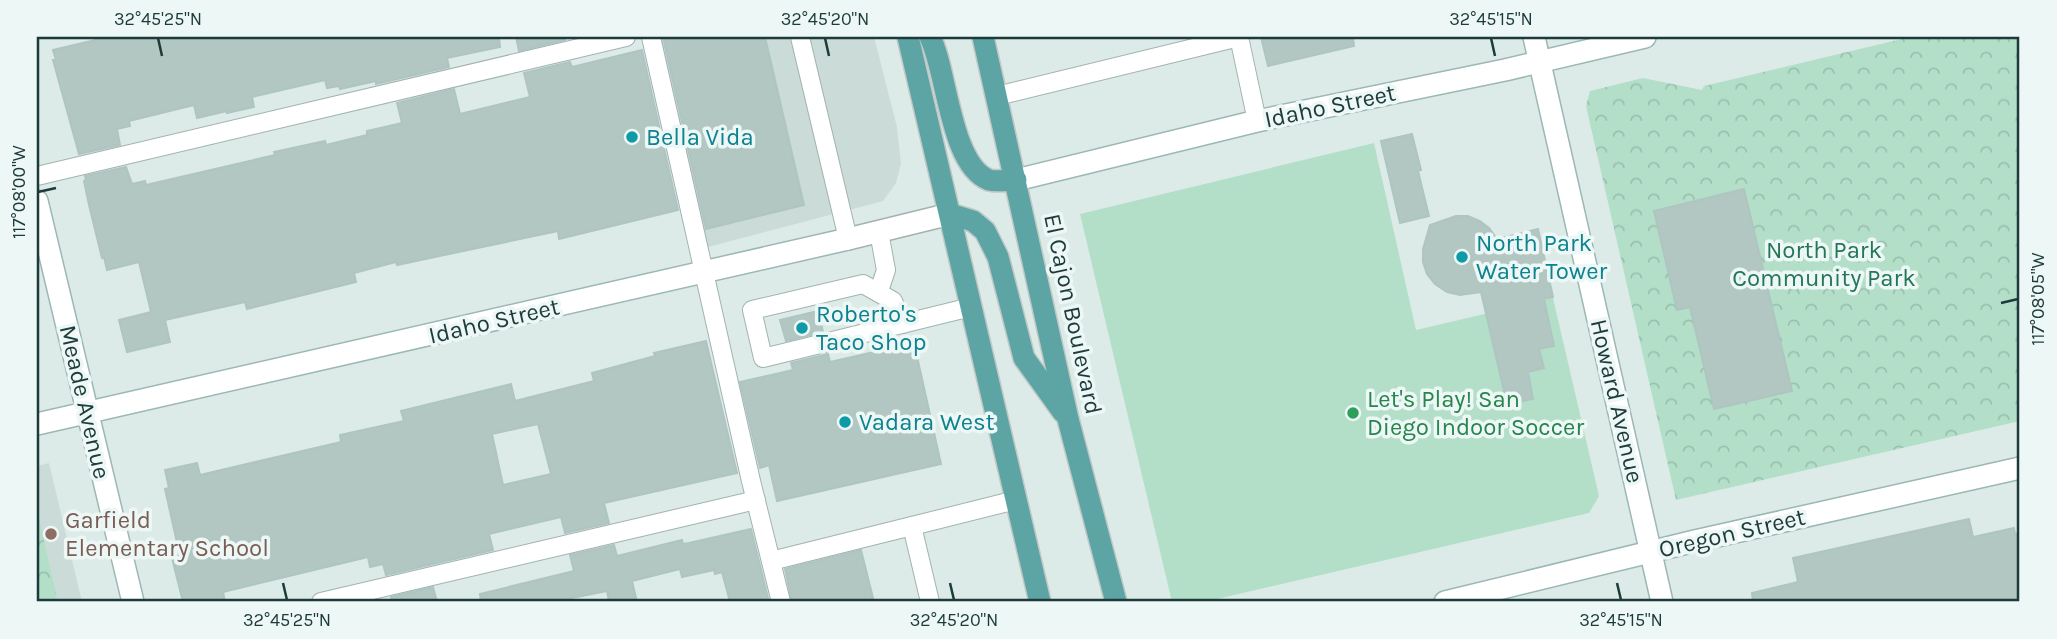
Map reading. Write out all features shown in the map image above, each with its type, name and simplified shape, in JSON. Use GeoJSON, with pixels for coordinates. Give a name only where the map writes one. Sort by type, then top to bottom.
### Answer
{"type":"FeatureCollection","features":[{"type":"Feature","properties":{"kind":"main road"},"geometry":{"type":"LineString","coordinates":[[908,37],[1040,602]]}},
{"type":"Feature","properties":{"kind":"main road"},"geometry":{"type":"LineString","coordinates":[[930,37],[936,49],[954,129],[967,157],[978,171],[990,180],[1016,180]]}},
{"type":"Feature","properties":{"kind":"main road","name":"El Cajon Boulevard"},"geometry":{"type":"LineString","coordinates":[[983,37],[1068,419],[1116,602]]}},
{"type":"Feature","properties":{"kind":"main road"},"geometry":{"type":"LineString","coordinates":[[950,214],[973,221],[985,231],[998,257],[1024,358],[1068,419]]}},
{"type":"Feature","properties":{"kind":"street","name":"Howard Avenue"},"geometry":{"type":"LineString","coordinates":[[1534,37],[1662,602]]}},
{"type":"Feature","properties":{"kind":"street","name":"Idaho Street"},"geometry":{"type":"LineString","coordinates":[[1016,180],[1257,121],[1541,62],[1645,37]]}},
{"type":"Feature","properties":{"kind":"street","name":"Meade Avenue"},"geometry":{"type":"LineString","coordinates":[[37,201],[133,602]]}},
{"type":"Feature","properties":{"kind":"street","name":"Idaho Street"},"geometry":{"type":"LineString","coordinates":[[37,424],[706,273],[950,214]]}},
{"type":"Feature","properties":{"kind":"street","name":"Oregon Street"},"geometry":{"type":"LineString","coordinates":[[1445,602],[1650,552],[2020,468]]}},
{"type":"Feature","properties":{"kind":"lane"},"geometry":{"type":"LineString","coordinates":[[37,176],[626,37]]}},
{"type":"Feature","properties":{"kind":"lane"},"geometry":{"type":"LineString","coordinates":[[651,37],[781,602]]}},
{"type":"Feature","properties":{"kind":"lane"},"geometry":{"type":"LineString","coordinates":[[800,37],[848,239]]}},
{"type":"Feature","properties":{"kind":"lane"},"geometry":{"type":"LineString","coordinates":[[997,96],[1239,37],[1257,121]]}},
{"type":"Feature","properties":{"kind":"lane"},"geometry":{"type":"LineString","coordinates":[[879,232],[886,270],[879,291]]}},
{"type":"Feature","properties":{"kind":"lane"},"geometry":{"type":"LineString","coordinates":[[903,324],[893,301],[863,284],[752,310],[763,358],[903,324],[971,307]]}},
{"type":"Feature","properties":{"kind":"lane"},"geometry":{"type":"LineString","coordinates":[[321,602],[756,500]]}},
{"type":"Feature","properties":{"kind":"lane"},"geometry":{"type":"LineString","coordinates":[[771,561],[1016,500]]}},
{"type":"Feature","properties":{"kind":"lane"},"geometry":{"type":"LineString","coordinates":[[912,526],[930,602]]}},
{"type":"Feature","properties":{"kind":"shaded area"},"geometry":{"type":"Polygon","coordinates":[[[651,37],[874,37],[897,127],[901,164],[896,183],[883,201],[704,248],[651,37]]]}},
{"type":"Feature","properties":{"kind":"shaded area","name":"Garfield Elementary School"},"geometry":{"type":"Polygon","coordinates":[[[49,463],[82,602],[37,602],[37,466],[49,463]]]}},
{"type":"Feature","properties":{"kind":"green space","name":"North Park Community Park"},"geometry":{"type":"Polygon","coordinates":[[[1910,37],[2020,37],[2020,421],[1676,500],[1586,106],[1590,91],[1643,78],[1702,90],[1704,86],[1910,37]]]}},
{"type":"Feature","properties":{"kind":"green space","name":"Let's Play! San Diego Indoor Soccer"},"geometry":{"type":"Polygon","coordinates":[[[1374,143],[1416,330],[1553,298],[1599,496],[1589,513],[1204,602],[1172,602],[1080,214],[1374,143]]]}},
{"type":"Feature","properties":{"kind":"green space"},"geometry":{"type":"Polygon","coordinates":[[[37,510],[58,602],[37,602],[37,510]]]}},
{"type":"Feature","properties":{"kind":"building"},"geometry":{"type":"Polygon","coordinates":[[[108,37],[499,37],[500,47],[447,58],[449,67],[376,84],[376,81],[340,89],[339,86],[327,88],[325,80],[252,97],[254,107],[227,113],[197,118],[194,105],[129,121],[130,126],[117,129],[120,145],[79,154],[53,60],[56,60],[53,50],[108,37]]]}},
{"type":"Feature","properties":{"kind":"building"},"geometry":{"type":"Polygon","coordinates":[[[516,37],[565,37],[565,40],[519,51],[516,37]]]}},
{"type":"Feature","properties":{"kind":"building"},"geometry":{"type":"Polygon","coordinates":[[[663,37],[765,37],[804,205],[706,229],[663,37]]]}},
{"type":"Feature","properties":{"kind":"building"},"geometry":{"type":"Polygon","coordinates":[[[1261,37],[1353,37],[1354,46],[1268,66],[1261,37]]]}},
{"type":"Feature","properties":{"kind":"building"},"geometry":{"type":"Polygon","coordinates":[[[642,50],[678,210],[559,239],[558,231],[397,265],[396,262],[354,273],[356,282],[247,309],[245,302],[165,320],[170,342],[127,352],[119,320],[151,312],[139,262],[107,270],[89,205],[85,176],[126,167],[132,184],[145,181],[146,185],[275,155],[274,152],[325,141],[326,145],[402,123],[397,103],[454,89],[460,114],[530,97],[524,73],[570,62],[572,67],[642,50]]]}},
{"type":"Feature","properties":{"kind":"building"},"geometry":{"type":"Polygon","coordinates":[[[1412,134],[1429,216],[1400,223],[1381,141],[1412,134]]]}},
{"type":"Feature","properties":{"kind":"building"},"geometry":{"type":"Polygon","coordinates":[[[1744,189],[1792,391],[1714,409],[1690,307],[1677,310],[1654,211],[1744,189]]]}},
{"type":"Feature","properties":{"kind":"building"},"geometry":{"type":"Polygon","coordinates":[[[1456,216],[1468,216],[1480,221],[1497,239],[1538,229],[1553,297],[1544,299],[1554,346],[1539,349],[1544,368],[1528,372],[1533,399],[1507,404],[1481,292],[1460,295],[1447,292],[1427,274],[1423,249],[1430,225],[1456,216]]]}},
{"type":"Feature","properties":{"kind":"building","name":"Roberto's Taco Shop"},"geometry":{"type":"Polygon","coordinates":[[[818,311],[823,332],[786,341],[780,320],[818,311]]]}},
{"type":"Feature","properties":{"kind":"building"},"geometry":{"type":"Polygon","coordinates":[[[706,341],[737,473],[604,503],[609,523],[565,533],[561,517],[489,534],[493,550],[386,575],[383,564],[370,567],[368,557],[223,592],[225,602],[183,602],[172,558],[180,556],[165,489],[169,488],[165,470],[197,463],[200,475],[341,442],[340,435],[404,421],[401,411],[511,384],[515,401],[594,381],[592,373],[655,356],[654,353],[706,341]],[[538,424],[492,434],[503,485],[551,474],[538,424]]]}},
{"type":"Feature","properties":{"kind":"building","name":"Vadara West"},"geometry":{"type":"Polygon","coordinates":[[[914,343],[941,464],[777,501],[769,465],[760,468],[740,382],[793,370],[791,363],[828,354],[830,362],[914,343]]]}},
{"type":"Feature","properties":{"kind":"building"},"geometry":{"type":"Polygon","coordinates":[[[1969,519],[1973,537],[2014,528],[2015,534],[2020,533],[2020,602],[1753,602],[1752,593],[1798,582],[1793,558],[1969,519]]]}},
{"type":"Feature","properties":{"kind":"building"},"geometry":{"type":"Polygon","coordinates":[[[751,529],[769,602],[730,602],[722,572],[715,574],[714,570],[682,577],[680,569],[632,581],[637,602],[609,602],[607,591],[552,602],[481,602],[480,594],[574,571],[570,555],[614,545],[617,556],[682,540],[683,544],[751,529]]]}},
{"type":"Feature","properties":{"kind":"building"},"geometry":{"type":"Polygon","coordinates":[[[861,550],[874,602],[792,602],[785,569],[861,550]]]}},
{"type":"Feature","properties":{"kind":"building"},"geometry":{"type":"Polygon","coordinates":[[[433,587],[437,602],[392,602],[391,597],[433,587]]]}},
{"type":"Feature","properties":{"kind":"place","name":"Bella Vida"},"geometry":{"type":"Point","coordinates":[632,137]}},
{"type":"Feature","properties":{"kind":"place","name":"North Park Water Tower"},"geometry":{"type":"Point","coordinates":[1462,257]}},
{"type":"Feature","properties":{"kind":"place","name":"Roberto's Taco Shop"},"geometry":{"type":"Point","coordinates":[802,328]}},
{"type":"Feature","properties":{"kind":"place","name":"Let's Play! San Diego Indoor Soccer"},"geometry":{"type":"Point","coordinates":[1353,413]}},
{"type":"Feature","properties":{"kind":"place","name":"Vadara West"},"geometry":{"type":"Point","coordinates":[845,422]}},
{"type":"Feature","properties":{"kind":"place","name":"Garfield Elementary School"},"geometry":{"type":"Point","coordinates":[51,534]}}]}
